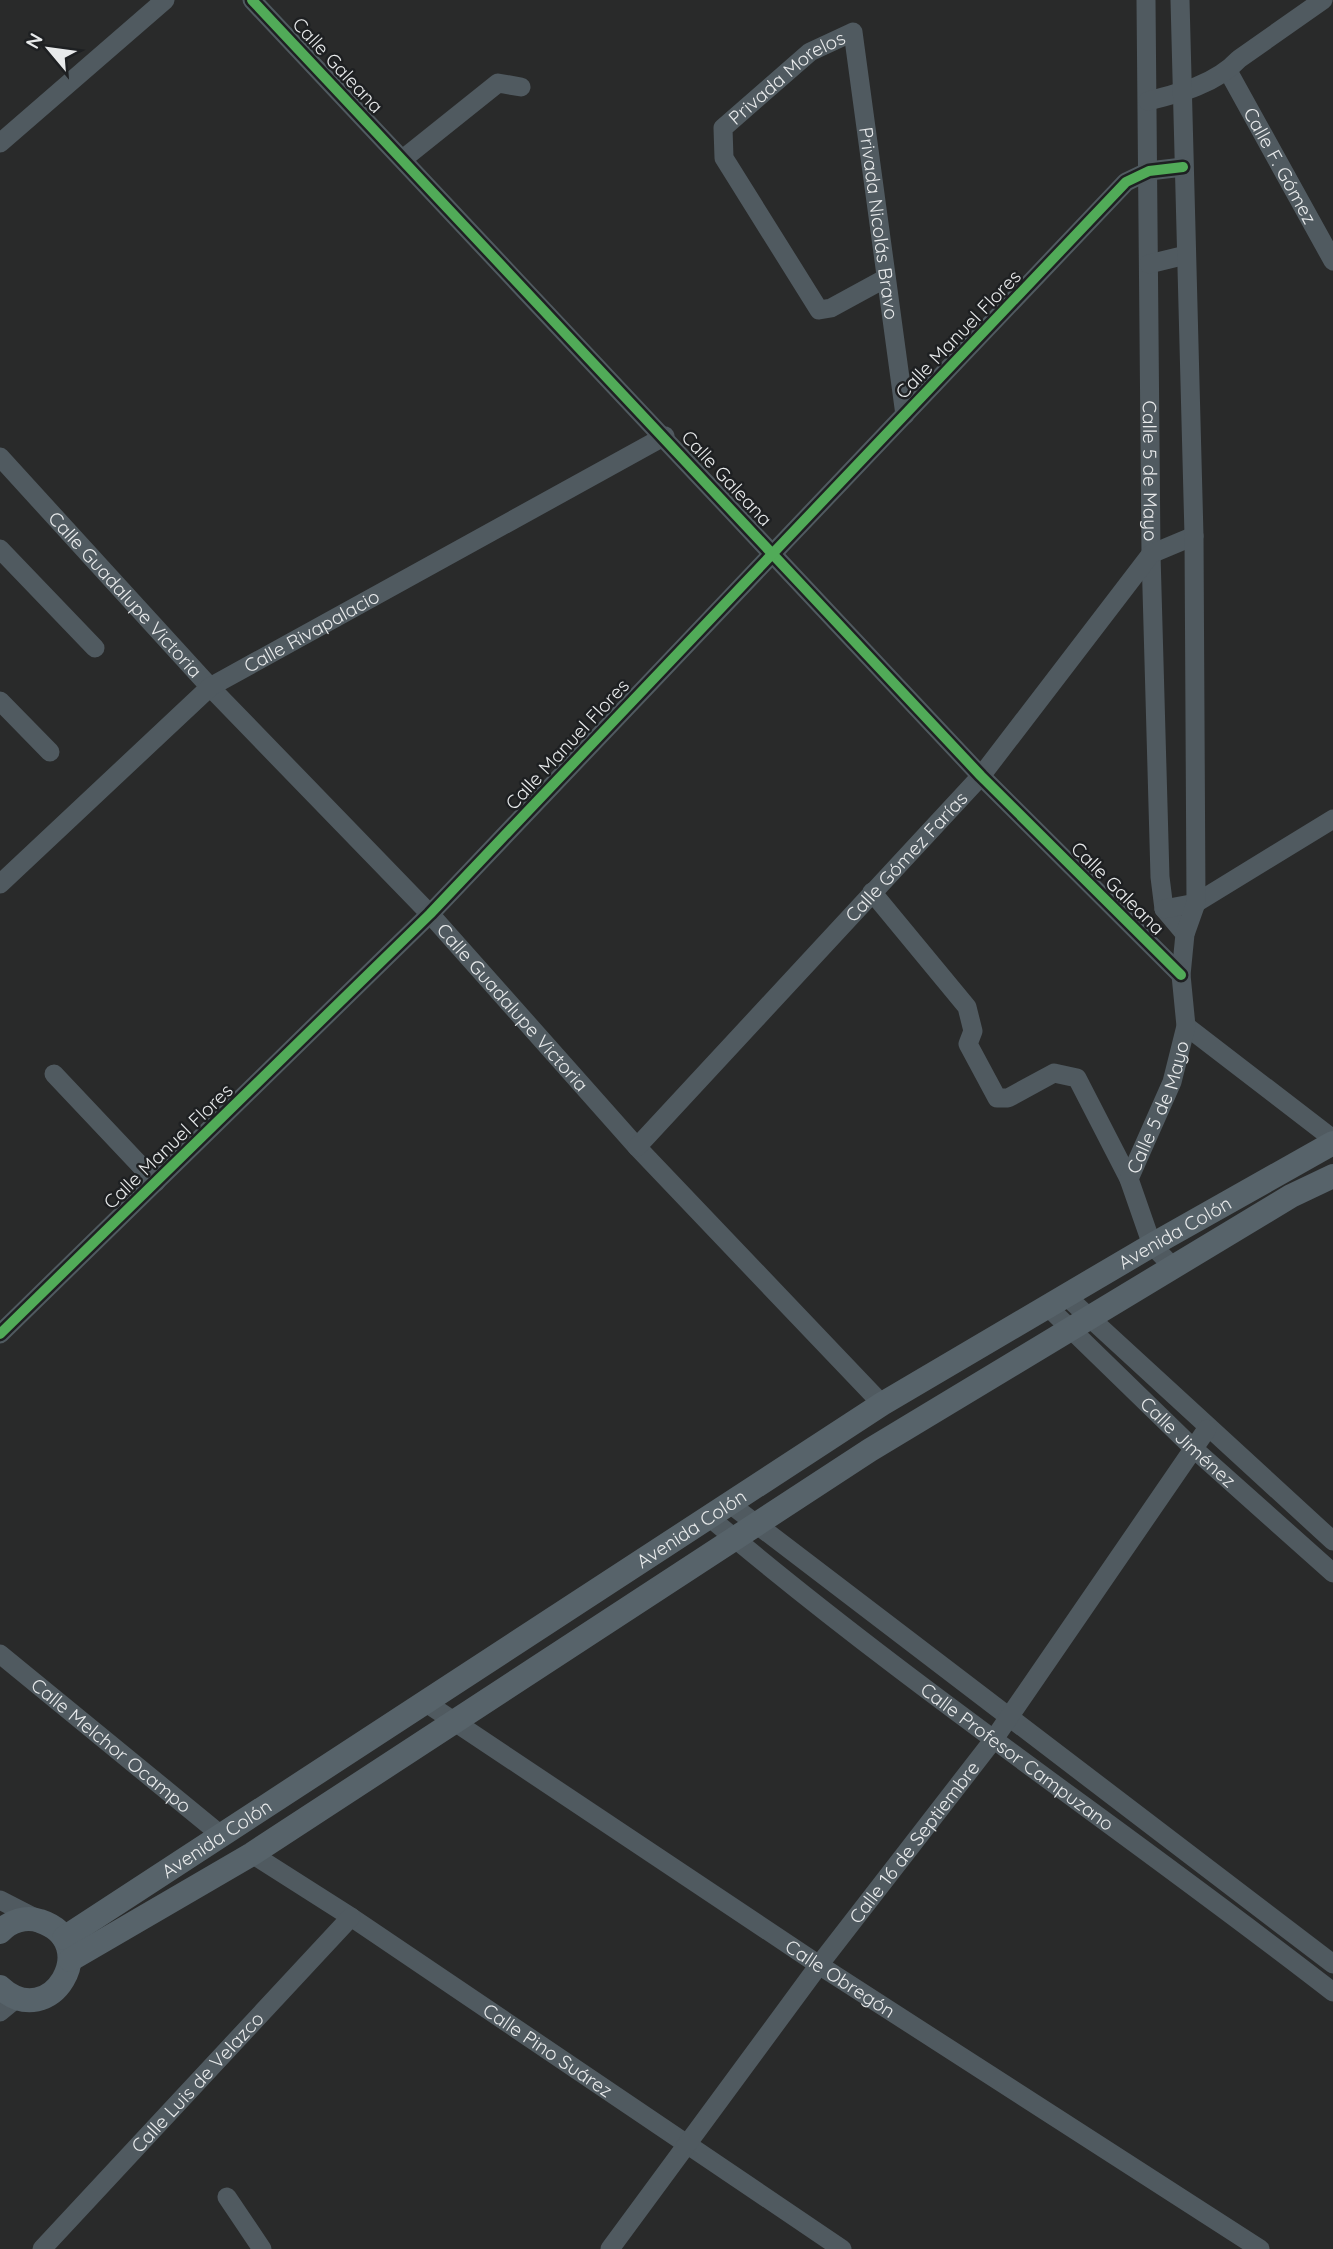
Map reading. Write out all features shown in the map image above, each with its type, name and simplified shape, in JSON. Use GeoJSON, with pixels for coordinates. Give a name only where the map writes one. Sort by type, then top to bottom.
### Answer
{"type":"FeatureCollection","features":[{"type":"Feature","properties":{"kind":"main road","name":"Avenida Colón"},"geometry":{"type":"LineString","coordinates":[[67,1949],[221,1835],[882,1404],[1152,1244],[1333,1141]]}},
{"type":"Feature","properties":{"kind":"main road","name":"Avenida Colón"},"geometry":{"type":"LineString","coordinates":[[67,1949],[252,1854],[456,1724],[870,1450],[1291,1196],[1333,1176]]}},
{"type":"Feature","properties":{"kind":"main road"},"geometry":{"type":"LineString","coordinates":[[0,1932],[14,1922],[37,1919],[52,1926],[67,1949],[68,1973],[53,1993],[42,1998],[4,1996]]}},
{"type":"Feature","properties":{"kind":"street"},"geometry":{"type":"LineString","coordinates":[[0,143],[165,0]]}},
{"type":"Feature","properties":{"kind":"street","name":"Calle Galeana"},"geometry":{"type":"LineString","coordinates":[[252,0],[665,436],[981,776],[1181,975]]}},
{"type":"Feature","properties":{"kind":"street","name":"Calle 5 de Mayo"},"geometry":{"type":"LineString","coordinates":[[1146,0],[1151,554],[1160,877],[1164,909]]}},
{"type":"Feature","properties":{"kind":"street","name":"Calle 5 de Mayo"},"geometry":{"type":"LineString","coordinates":[[1173,1267],[1152,1244],[1129,1179],[1172,1082],[1186,1026],[1181,975],[1185,934],[1196,903],[1194,536],[1180,0]]}},
{"type":"Feature","properties":{"kind":"street"},"geometry":{"type":"LineString","coordinates":[[1148,101],[1182,93],[1228,71],[1239,59],[1323,0]]}},
{"type":"Feature","properties":{"kind":"street","name":"Privada Morelos"},"geometry":{"type":"LineString","coordinates":[[853,32],[810,52],[723,128],[724,158],[819,310],[831,308],[886,278]]}},
{"type":"Feature","properties":{"kind":"street","name":"Privada Nicolás Bravo"},"geometry":{"type":"LineString","coordinates":[[853,32],[905,415]]}},
{"type":"Feature","properties":{"kind":"street","name":"Calle F. Gómez"},"geometry":{"type":"LineString","coordinates":[[1228,71],[1333,261]]}},
{"type":"Feature","properties":{"kind":"street"},"geometry":{"type":"LineString","coordinates":[[402,159],[498,83],[521,88]]}},
{"type":"Feature","properties":{"kind":"street"},"geometry":{"type":"LineString","coordinates":[[1149,171],[1183,167]]}},
{"type":"Feature","properties":{"kind":"street","name":"Calle Manuel Flores"},"geometry":{"type":"LineString","coordinates":[[0,1334],[430,915],[1126,182],[1149,171]]}},
{"type":"Feature","properties":{"kind":"street"},"geometry":{"type":"LineString","coordinates":[[1149,264],[1186,255]]}},
{"type":"Feature","properties":{"kind":"street","name":"Calle Rivapalacio"},"geometry":{"type":"LineString","coordinates":[[0,884],[210,687],[665,436]]}},
{"type":"Feature","properties":{"kind":"street","name":"Calle Guadalupe Victoria"},"geometry":{"type":"LineString","coordinates":[[1,461],[210,687],[430,915],[637,1147],[882,1404]]}},
{"type":"Feature","properties":{"kind":"street","name":"Calle Gómez Farías"},"geometry":{"type":"LineString","coordinates":[[637,1147],[981,776],[1151,554],[1194,536]]}},
{"type":"Feature","properties":{"kind":"street"},"geometry":{"type":"LineString","coordinates":[[0,549],[95,648]]}},
{"type":"Feature","properties":{"kind":"street"},"geometry":{"type":"LineString","coordinates":[[0,701],[50,752]]}},
{"type":"Feature","properties":{"kind":"street"},"geometry":{"type":"LineString","coordinates":[[1185,934],[1164,909],[1196,903],[1333,819]]}},
{"type":"Feature","properties":{"kind":"street"},"geometry":{"type":"LineString","coordinates":[[872,892],[967,1007],[973,1031],[968,1044],[997,1098],[1008,1098],[1054,1073],[1077,1077],[1129,1179]]}},
{"type":"Feature","properties":{"kind":"street"},"geometry":{"type":"LineString","coordinates":[[1186,1026],[1333,1141]]}},
{"type":"Feature","properties":{"kind":"street"},"geometry":{"type":"LineString","coordinates":[[54,1074],[156,1182]]}},
{"type":"Feature","properties":{"kind":"street","name":"Calle Jiménez"},"geometry":{"type":"LineString","coordinates":[[1056,1301],[1194,1448],[1333,1573]]}},
{"type":"Feature","properties":{"kind":"street","name":"Calle Jiménez"},"geometry":{"type":"LineString","coordinates":[[1080,1324],[1207,1429],[1333,1541]]}},
{"type":"Feature","properties":{"kind":"street","name":"Calle 16 de Septiembre"},"geometry":{"type":"LineString","coordinates":[[610,2249],[819,1965],[994,1739],[1207,1429]]}},
{"type":"Feature","properties":{"kind":"street"},"geometry":{"type":"LineString","coordinates":[[1266,1514],[1282,1496]]}},
{"type":"Feature","properties":{"kind":"street","name":"Calle Profesor Campuzano"},"geometry":{"type":"LineString","coordinates":[[730,1504],[744,1532],[994,1739],[1148,1850],[1333,1992]]}},
{"type":"Feature","properties":{"kind":"street","name":"Calle Profesor Campuzano"},"geometry":{"type":"LineString","coordinates":[[708,1516],[744,1532],[1010,1716],[1333,1964]]}},
{"type":"Feature","properties":{"kind":"street","name":"Calle Melchor Ocampo"},"geometry":{"type":"LineString","coordinates":[[0,1654],[221,1835]]}},
{"type":"Feature","properties":{"kind":"street","name":"Calle Obregón"},"geometry":{"type":"LineString","coordinates":[[425,1702],[819,1965],[1260,2249]]}},
{"type":"Feature","properties":{"kind":"street"},"geometry":{"type":"LineString","coordinates":[[1148,1850],[1160,1832]]}},
{"type":"Feature","properties":{"kind":"street","name":"Calle Pino Suárez"},"geometry":{"type":"LineString","coordinates":[[252,1854],[351,1917],[842,2249]]}},
{"type":"Feature","properties":{"kind":"street"},"geometry":{"type":"LineString","coordinates":[[0,1900],[37,1919]]}},
{"type":"Feature","properties":{"kind":"street","name":"Calle Luis de Velazco"},"geometry":{"type":"LineString","coordinates":[[42,2249],[351,1917]]}},
{"type":"Feature","properties":{"kind":"street"},"geometry":{"type":"LineString","coordinates":[[1272,1944],[1284,1927]]}},
{"type":"Feature","properties":{"kind":"street"},"geometry":{"type":"LineString","coordinates":[[1303,1969],[1317,1952]]}},
{"type":"Feature","properties":{"kind":"street"},"geometry":{"type":"LineString","coordinates":[[227,2197],[262,2249]]}},
{"type":"Feature","properties":{"kind":"cycle path"},"geometry":{"type":"LineString","coordinates":[[252,0],[981,776],[1181,975]]}},
{"type":"Feature","properties":{"kind":"cycle path"},"geometry":{"type":"LineString","coordinates":[[0,1334],[430,914],[1126,182],[1149,171],[1183,167]]}}]}
